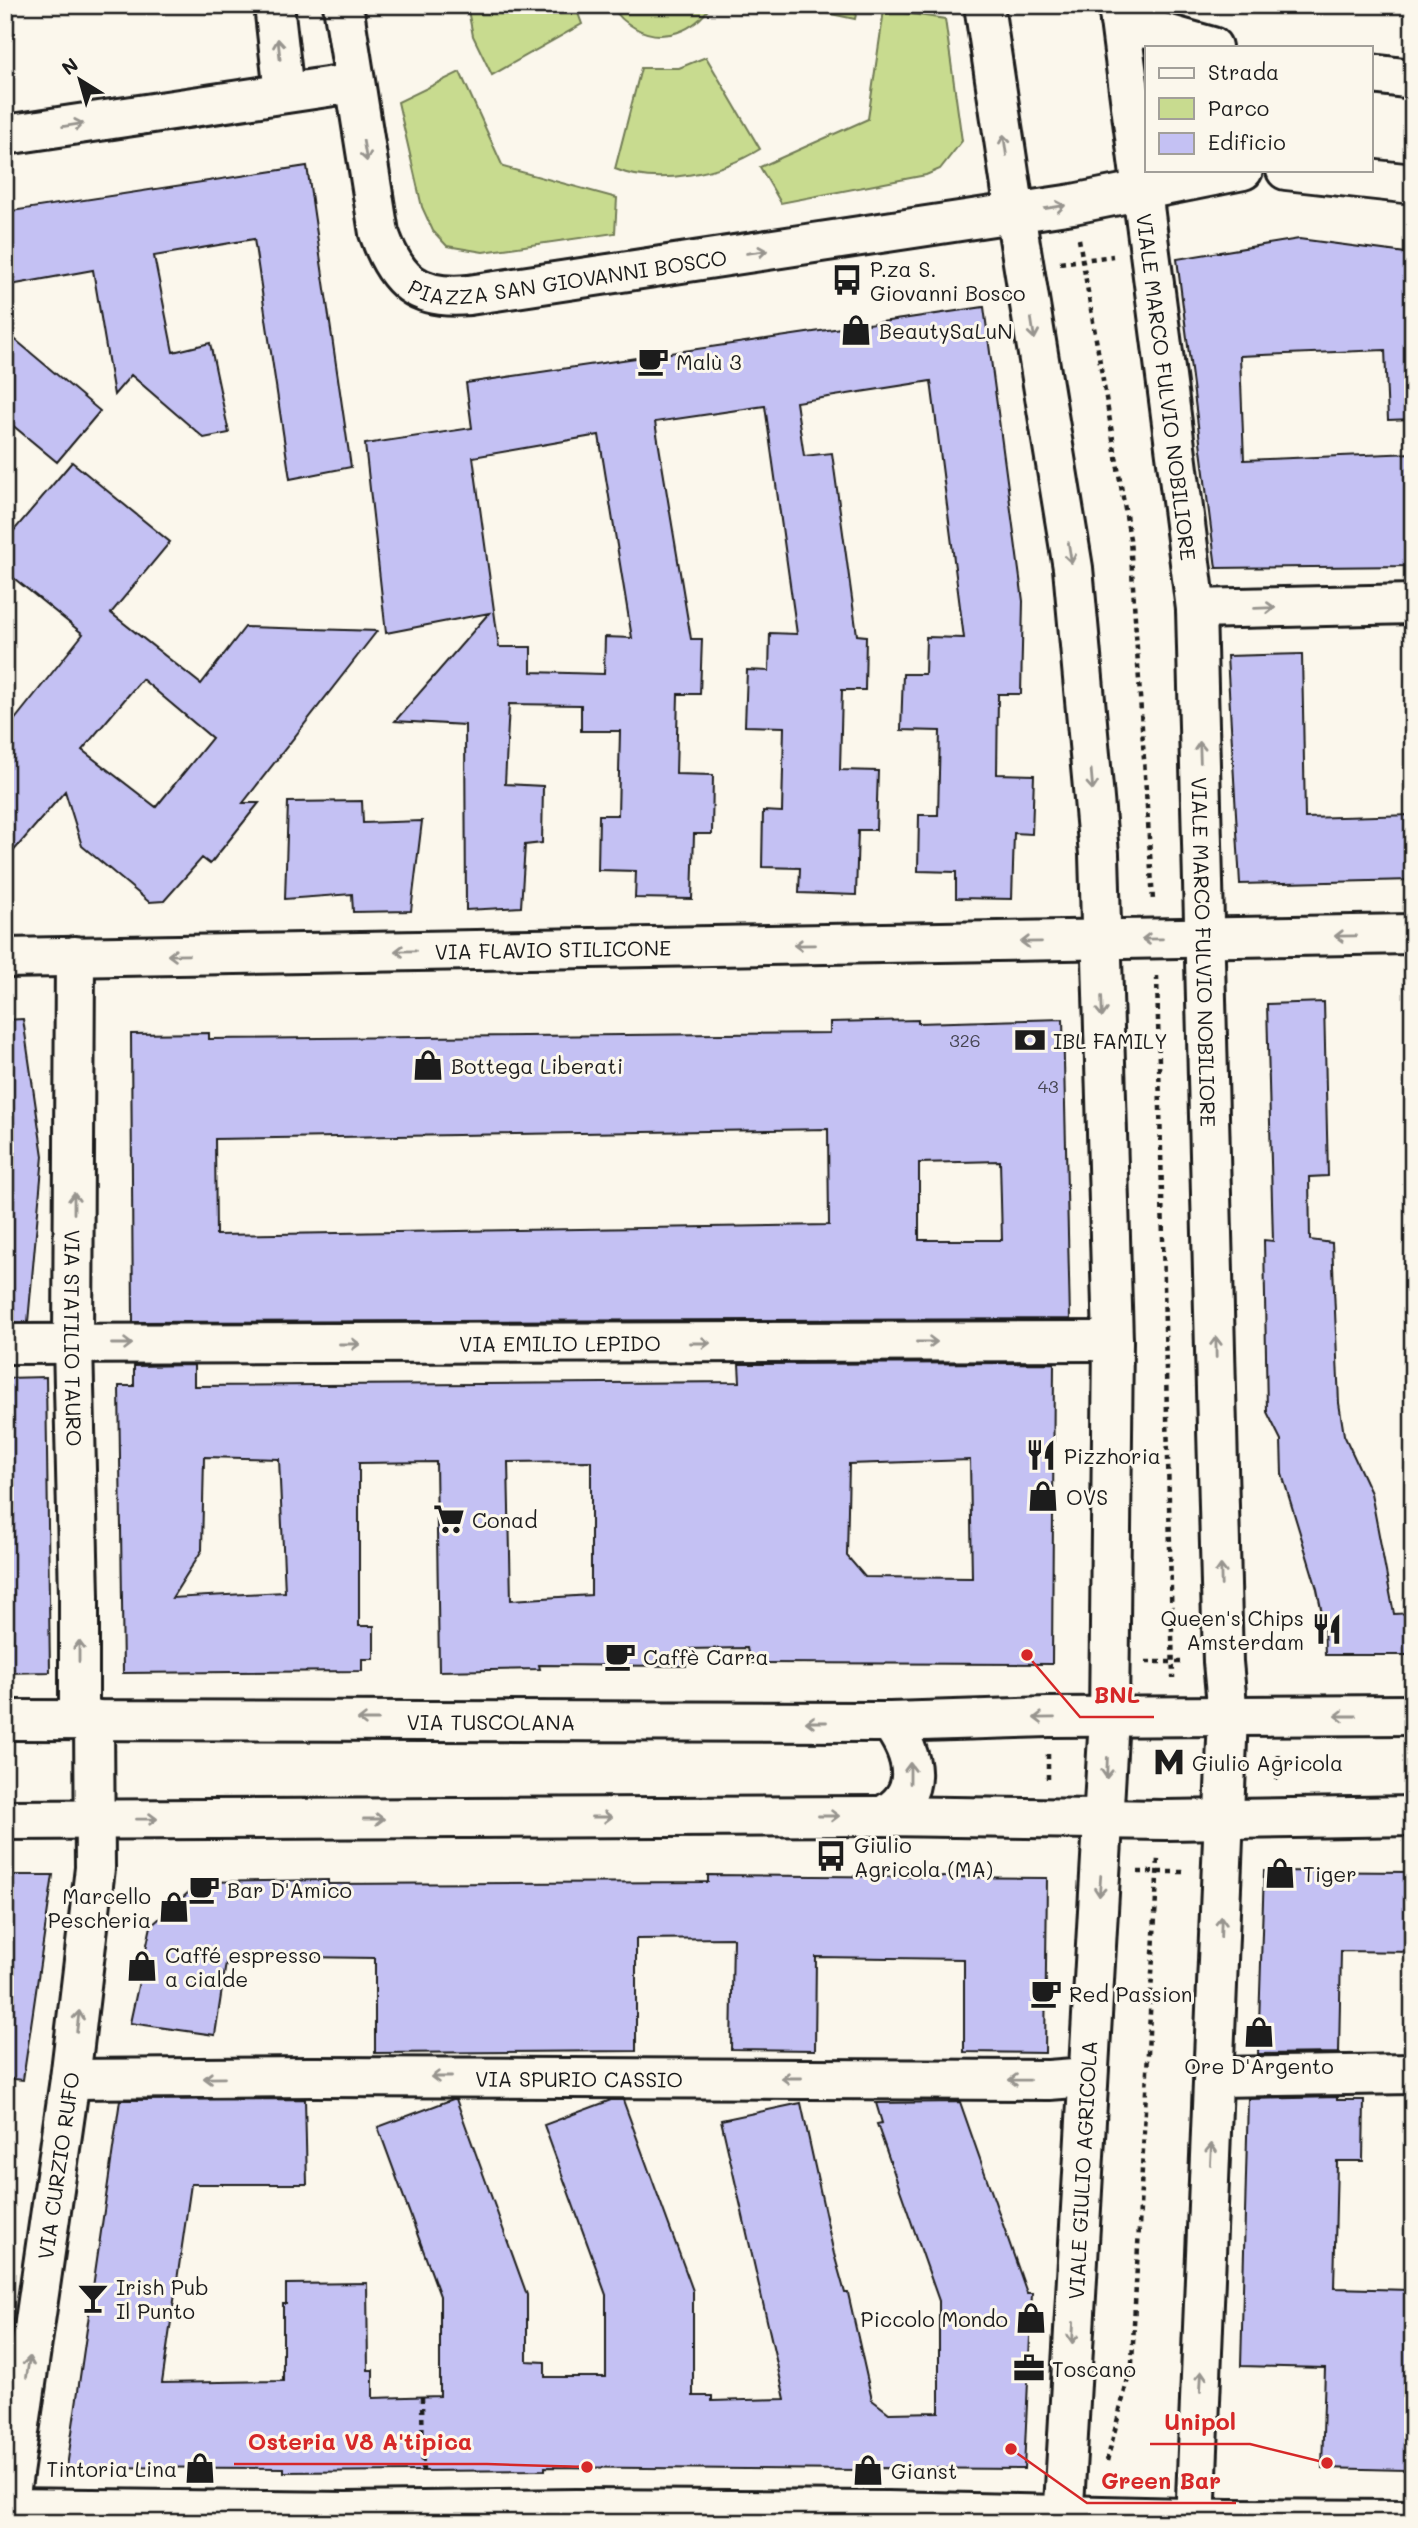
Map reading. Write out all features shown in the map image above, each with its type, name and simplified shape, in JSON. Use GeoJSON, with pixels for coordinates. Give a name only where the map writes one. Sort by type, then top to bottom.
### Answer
{"type":"FeatureCollection","features":[{"type":"Feature","properties":{"kind":"street"},"geometry":{"type":"LineString","coordinates":[[274,5],[284,93]]}},
{"type":"Feature","properties":{"kind":"street","name":"PIAZZA SAN GIOVANNI BOSCO"},"geometry":{"type":"LineString","coordinates":[[343,5],[377,221],[384,247],[405,281],[429,293],[443,296],[469,295],[1073,204],[1233,172]]}},
{"type":"Feature","properties":{"kind":"street"},"geometry":{"type":"LineString","coordinates":[[984,5],[1073,568],[1099,854],[1113,1341],[1109,1718],[1104,1818]]}},
{"type":"Feature","properties":{"kind":"street"},"geometry":{"type":"LineString","coordinates":[[1142,191],[1119,13],[1209,46]]}},
{"type":"Feature","properties":{"kind":"street"},"geometry":{"type":"LineString","coordinates":[[1372,74],[1413,79]]}},
{"type":"Feature","properties":{"kind":"street"},"geometry":{"type":"LineString","coordinates":[[5,135],[354,83]]}},
{"type":"Feature","properties":{"kind":"street"},"geometry":{"type":"LineString","coordinates":[[1304,172],[1413,184]]}},
{"type":"Feature","properties":{"kind":"street","name":"VIALE MARCO FULVIO NOBILIORE"},"geometry":{"type":"LineString","coordinates":[[1142,191],[1196,609],[1223,1662],[1228,1716]]}},
{"type":"Feature","properties":{"kind":"street"},"geometry":{"type":"LineString","coordinates":[[1196,609],[1413,604]]}},
{"type":"Feature","properties":{"kind":"street","name":"VIA FLAVIO STILICONE"},"geometry":{"type":"LineString","coordinates":[[5,958],[1413,934]]}},
{"type":"Feature","properties":{"kind":"street","name":"VIA STATILIO TAURO"},"geometry":{"type":"LineString","coordinates":[[75,957],[73,1344],[79,1596],[87,1719]]}},
{"type":"Feature","properties":{"kind":"street","name":"VIA EMILIO LEPIDO"},"geometry":{"type":"LineString","coordinates":[[5,1344],[1113,1341]]}},
{"type":"Feature","properties":{"kind":"street","name":"VIA TUSCOLANA"},"geometry":{"type":"LineString","coordinates":[[5,1720],[890,1722],[1049,1717],[1413,1715]]}},
{"type":"Feature","properties":{"kind":"street"},"geometry":{"type":"LineString","coordinates":[[1195,2520],[1226,1819],[1228,1716]]}},
{"type":"Feature","properties":{"kind":"street"},"geometry":{"type":"LineString","coordinates":[[87,1719],[94,1820]]}},
{"type":"Feature","properties":{"kind":"street"},"geometry":{"type":"LineString","coordinates":[[882,1816],[904,1800],[911,1777],[906,1749],[890,1722]]}},
{"type":"Feature","properties":{"kind":"street"},"geometry":{"type":"LineString","coordinates":[[5,1820],[882,1816],[1226,1819],[1413,1815]]}},
{"type":"Feature","properties":{"kind":"street","name":"VIALE GIULIO AGRICOLA"},"geometry":{"type":"LineString","coordinates":[[1063,2518],[1104,1818]]}},
{"type":"Feature","properties":{"kind":"street","name":"VIA CURZIO RUFO"},"geometry":{"type":"LineString","coordinates":[[7,2508],[70,2079],[95,1868],[94,1820]]}},
{"type":"Feature","properties":{"kind":"street"},"geometry":{"type":"LineString","coordinates":[[1214,2077],[1413,2074]]}},
{"type":"Feature","properties":{"kind":"street","name":"VIA SPURIO CASSIO"},"geometry":{"type":"LineString","coordinates":[[70,2079],[407,2077],[1049,2080],[1087,2077]]}},
{"type":"Feature","properties":{"kind":"street"},"geometry":{"type":"LineString","coordinates":[[7,2508],[576,2516],[1063,2518],[1102,2514],[1195,2520],[1413,2520]]}},
{"type":"Feature","properties":{"kind":"path"},"geometry":{"type":"LineString","coordinates":[[1081,248],[1130,539],[1156,939],[1173,1718]]}},
{"type":"Feature","properties":{"kind":"path"},"geometry":{"type":"LineString","coordinates":[[1055,264],[1114,256]]}},
{"type":"Feature","properties":{"kind":"path"},"geometry":{"type":"LineString","coordinates":[[1139,1662],[1194,1662]]}},
{"type":"Feature","properties":{"kind":"path"},"geometry":{"type":"LineString","coordinates":[[1276,1791],[1278,1746]]}},
{"type":"Feature","properties":{"kind":"path"},"geometry":{"type":"LineString","coordinates":[[1048,1750],[1048,1784]]}},
{"type":"Feature","properties":{"kind":"path"},"geometry":{"type":"LineString","coordinates":[[1102,2514],[1105,2469],[1132,2363],[1158,1853]]}},
{"type":"Feature","properties":{"kind":"path"},"geometry":{"type":"LineString","coordinates":[[1134,1872],[1197,1872]]}},
{"type":"Feature","properties":{"kind":"path"},"geometry":{"type":"LineString","coordinates":[[422,2397],[423,2476]]}},
{"type":"Feature","properties":{"kind":"green space"},"geometry":{"type":"Polygon","coordinates":[[[467,5],[575,5],[582,24],[492,75],[473,36],[467,5]]]}},
{"type":"Feature","properties":{"kind":"green space"},"geometry":{"type":"Polygon","coordinates":[[[612,5],[711,5],[687,28],[667,35],[656,35],[631,26],[619,16],[612,5]]]}},
{"type":"Feature","properties":{"kind":"green space"},"geometry":{"type":"Polygon","coordinates":[[[789,5],[858,5],[855,19],[789,5]]]}},
{"type":"Feature","properties":{"kind":"green space"},"geometry":{"type":"Polygon","coordinates":[[[884,10],[945,19],[962,141],[940,169],[926,175],[781,203],[760,167],[868,119],[884,10]]]}},
{"type":"Feature","properties":{"kind":"green space"},"geometry":{"type":"Polygon","coordinates":[[[706,57],[760,149],[727,165],[689,175],[650,177],[615,169],[641,68],[679,68],[706,57]]]}},
{"type":"Feature","properties":{"kind":"green space"},"geometry":{"type":"Polygon","coordinates":[[[460,72],[503,167],[617,198],[615,233],[483,252],[447,246],[433,231],[422,207],[398,102],[460,72]]]}},
{"type":"Feature","properties":{"kind":"building"},"geometry":{"type":"Polygon","coordinates":[[[307,166],[351,467],[290,479],[254,239],[154,256],[173,352],[210,343],[229,433],[204,438],[131,375],[114,395],[93,270],[5,286],[5,212],[307,166]]]}},
{"type":"Feature","properties":{"kind":"building"},"geometry":{"type":"Polygon","coordinates":[[[1299,239],[1413,254],[1413,419],[1388,420],[1385,350],[1240,356],[1244,460],[1413,453],[1413,566],[1216,568],[1177,259],[1299,239]]]}},
{"type":"Feature","properties":{"kind":"building"},"geometry":{"type":"Polygon","coordinates":[[[984,307],[1023,601],[1021,694],[998,694],[997,774],[1034,775],[1032,834],[1014,833],[1012,899],[956,898],[956,872],[918,871],[919,815],[938,815],[940,731],[901,730],[903,674],[925,674],[926,637],[964,638],[931,381],[796,402],[804,456],[832,453],[857,635],[866,636],[865,690],[842,690],[840,770],[878,771],[876,830],[858,830],[856,895],[799,893],[800,868],[762,867],[763,811],[782,812],[784,727],[745,726],[747,670],[769,671],[770,633],[797,634],[765,406],[655,422],[691,639],[702,639],[700,694],[678,694],[676,774],[713,775],[712,834],[694,834],[692,899],[635,898],[636,871],[598,870],[599,815],[618,815],[620,731],[581,731],[581,705],[509,704],[505,784],[543,786],[542,843],[525,845],[521,907],[466,910],[465,725],[395,721],[489,613],[386,633],[365,444],[472,428],[466,383],[984,307]],[[599,435],[473,457],[499,647],[531,647],[531,672],[604,674],[605,637],[632,638],[599,435]]]}},
{"type":"Feature","properties":{"kind":"building"},"geometry":{"type":"Polygon","coordinates":[[[5,331],[100,411],[57,462],[5,419],[5,331]]]}},
{"type":"Feature","properties":{"kind":"building"},"geometry":{"type":"Polygon","coordinates":[[[72,462],[170,542],[111,613],[201,684],[245,627],[377,631],[243,803],[259,803],[210,864],[202,858],[164,901],[149,902],[82,846],[65,791],[5,861],[5,732],[83,634],[5,571],[5,541],[72,462]],[[142,679],[82,750],[156,807],[212,738],[142,679]]]}},
{"type":"Feature","properties":{"kind":"building"},"geometry":{"type":"Polygon","coordinates":[[[1302,654],[1305,818],[1413,815],[1413,880],[1240,884],[1227,656],[1302,654]]]}},
{"type":"Feature","properties":{"kind":"building"},"geometry":{"type":"Polygon","coordinates":[[[362,801],[363,823],[422,821],[411,911],[353,912],[352,894],[285,899],[288,802],[362,801]]]}},
{"type":"Feature","properties":{"kind":"building"},"geometry":{"type":"Polygon","coordinates":[[[1324,1002],[1328,1176],[1309,1177],[1310,1240],[1332,1243],[1339,1403],[1344,1435],[1371,1493],[1394,1614],[1413,1613],[1413,1655],[1325,1655],[1324,1623],[1317,1589],[1282,1474],[1281,1440],[1267,1412],[1264,1240],[1273,1241],[1267,1004],[1324,1002]]]}},
{"type":"Feature","properties":{"kind":"building"},"geometry":{"type":"Polygon","coordinates":[[[23,1019],[43,1156],[28,1322],[5,1322],[5,1020],[23,1019]]]}},
{"type":"Feature","properties":{"kind":"building"},"geometry":{"type":"Polygon","coordinates":[[[1063,1019],[1070,1319],[133,1322],[131,1034],[209,1033],[209,1039],[830,1033],[830,1022],[918,1020],[918,1023],[1063,1019]],[[828,1129],[215,1139],[216,1235],[829,1225],[828,1129]],[[1000,1161],[919,1163],[919,1240],[1002,1240],[1000,1161]]]}},
{"type":"Feature","properties":{"kind":"building"},"geometry":{"type":"Polygon","coordinates":[[[1054,1363],[1052,1664],[750,1663],[747,1648],[686,1649],[686,1666],[539,1665],[540,1669],[439,1671],[436,1462],[359,1463],[359,1626],[374,1626],[374,1659],[362,1659],[362,1671],[123,1673],[119,1386],[134,1386],[134,1366],[194,1365],[194,1386],[740,1382],[739,1364],[1054,1363]],[[204,1457],[202,1550],[172,1598],[285,1592],[279,1459],[204,1457]],[[970,1460],[849,1464],[847,1556],[865,1577],[972,1578],[970,1460]],[[591,1461],[508,1462],[511,1600],[591,1595],[591,1461]]]}},
{"type":"Feature","properties":{"kind":"building"},"geometry":{"type":"Polygon","coordinates":[[[46,1377],[50,1672],[5,1673],[5,1378],[46,1377]]]}},
{"type":"Feature","properties":{"kind":"building"},"geometry":{"type":"Polygon","coordinates":[[[1264,1871],[1413,1872],[1413,1952],[1341,1951],[1339,2053],[1258,2054],[1264,1871]]]}},
{"type":"Feature","properties":{"kind":"building"},"geometry":{"type":"Polygon","coordinates":[[[5,1875],[53,1875],[23,2080],[5,2078],[5,1875]]]}},
{"type":"Feature","properties":{"kind":"building"},"geometry":{"type":"Polygon","coordinates":[[[708,1875],[1047,1878],[1045,2053],[964,2052],[964,1959],[816,1957],[815,2050],[731,2049],[733,1938],[636,1939],[636,2051],[375,2053],[375,1958],[227,1956],[215,2035],[130,2023],[151,1926],[200,1882],[708,1882],[708,1875]]]}},
{"type":"Feature","properties":{"kind":"building"},"geometry":{"type":"Polygon","coordinates":[[[1337,2097],[1337,2100],[1364,2100],[1363,2161],[1337,2161],[1334,2288],[1410,2290],[1405,2470],[1322,2468],[1325,2368],[1241,2366],[1248,2099],[1337,2097]]]}},
{"type":"Feature","properties":{"kind":"building"},"geometry":{"type":"Polygon","coordinates":[[[305,2099],[307,2184],[191,2184],[162,2383],[283,2381],[283,2304],[286,2304],[286,2284],[367,2283],[368,2370],[373,2370],[373,2398],[440,2396],[440,2296],[378,2127],[453,2099],[456,2099],[527,2295],[527,2361],[545,2362],[545,2377],[606,2377],[606,2295],[544,2125],[611,2100],[623,2100],[693,2291],[693,2396],[712,2396],[712,2401],[785,2399],[721,2120],[801,2103],[834,2254],[845,2293],[848,2293],[872,2400],[889,2413],[939,2412],[939,2301],[877,2124],[882,2123],[876,2103],[960,2102],[1027,2293],[1032,2293],[1024,2469],[545,2467],[545,2470],[284,2472],[284,2468],[67,2467],[120,2100],[305,2099]]]}},
{"type":"Feature","properties":{"kind":"place","name":"P.za S. Giovanni Bosco"},"geometry":{"type":"Point","coordinates":[847,280]}},
{"type":"Feature","properties":{"kind":"place","name":"BeautySaLuN"},"geometry":{"type":"Point","coordinates":[856,330]}},
{"type":"Feature","properties":{"kind":"place","name":"Malù 3"},"geometry":{"type":"Point","coordinates":[653,361]}},
{"type":"Feature","properties":{"kind":"place","name":"IBL FAMILY"},"geometry":{"type":"Point","coordinates":[1030,1040]}},
{"type":"Feature","properties":{"kind":"place","name":"Bottega Liberati"},"geometry":{"type":"Point","coordinates":[428,1065]}},
{"type":"Feature","properties":{"kind":"place","name":"Pizzhoria"},"geometry":{"type":"Point","coordinates":[1041,1455]}},
{"type":"Feature","properties":{"kind":"place","name":"OVS"},"geometry":{"type":"Point","coordinates":[1043,1496]}},
{"type":"Feature","properties":{"kind":"place","name":"Conad"},"geometry":{"type":"Point","coordinates":[449,1519]}},
{"type":"Feature","properties":{"kind":"place","name":"Queen's Chips Amsterdam"},"geometry":{"type":"Point","coordinates":[1327,1629]}},
{"type":"Feature","properties":{"kind":"place","name":"BNL"},"geometry":{"type":"Point","coordinates":[1027,1655]}},
{"type":"Feature","properties":{"kind":"place","name":"Caffè Carra"},"geometry":{"type":"Point","coordinates":[620,1656]}},
{"type":"Feature","properties":{"kind":"place","name":"Giulio Agricola"},"geometry":{"type":"Point","coordinates":[1169,1762]}},
{"type":"Feature","properties":{"kind":"place","name":"Giulio Agricola (MA)"},"geometry":{"type":"Point","coordinates":[831,1856]}},
{"type":"Feature","properties":{"kind":"place","name":"Tiger"},"geometry":{"type":"Point","coordinates":[1280,1873]}},
{"type":"Feature","properties":{"kind":"place","name":"Bar D'Amico"},"geometry":{"type":"Point","coordinates":[204,1889]}},
{"type":"Feature","properties":{"kind":"place","name":"Marcello Pescheria"},"geometry":{"type":"Point","coordinates":[174,1907]}},
{"type":"Feature","properties":{"kind":"place","name":"Caffé espresso a cialde"},"geometry":{"type":"Point","coordinates":[142,1966]}},
{"type":"Feature","properties":{"kind":"place","name":"Red Passion"},"geometry":{"type":"Point","coordinates":[1046,1993]}},
{"type":"Feature","properties":{"kind":"place","name":"Ore D'Argento"},"geometry":{"type":"Point","coordinates":[1259,2032]}},
{"type":"Feature","properties":{"kind":"place","name":"Irish Pub Il Punto"},"geometry":{"type":"Point","coordinates":[93,2298]}},
{"type":"Feature","properties":{"kind":"place","name":"Piccolo Mondo"},"geometry":{"type":"Point","coordinates":[1031,2318]}},
{"type":"Feature","properties":{"kind":"place","name":"Toscano"},"geometry":{"type":"Point","coordinates":[1029,2368]}},
{"type":"Feature","properties":{"kind":"place","name":"Green Bar"},"geometry":{"type":"Point","coordinates":[1011,2449]}},
{"type":"Feature","properties":{"kind":"place","name":"Unipol"},"geometry":{"type":"Point","coordinates":[1327,2463]}},
{"type":"Feature","properties":{"kind":"place","name":"Osteria V8 A'tipica"},"geometry":{"type":"Point","coordinates":[587,2467]}},
{"type":"Feature","properties":{"kind":"place","name":"Tintoria Lina"},"geometry":{"type":"Point","coordinates":[200,2468]}},
{"type":"Feature","properties":{"kind":"place","name":"Gianst"},"geometry":{"type":"Point","coordinates":[868,2470]}}]}
